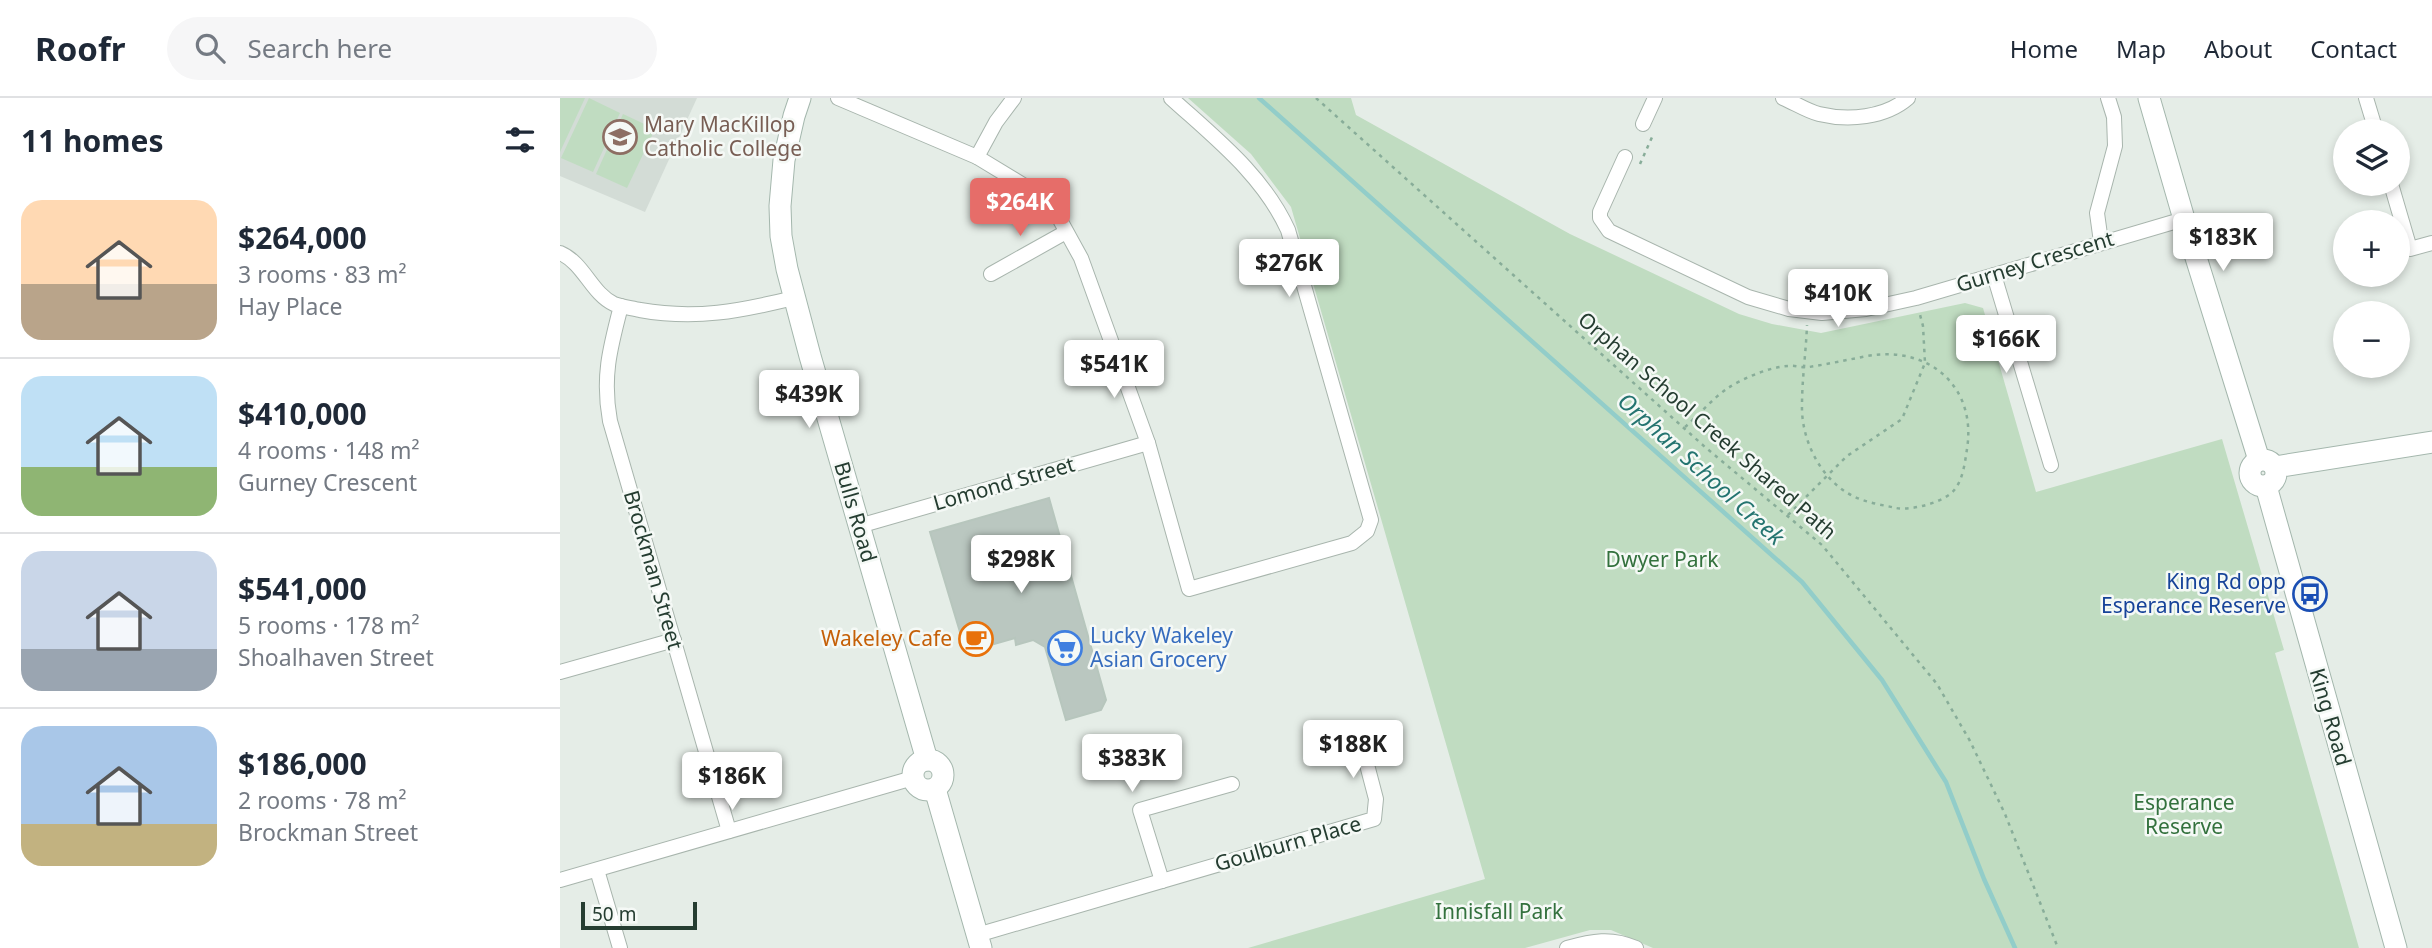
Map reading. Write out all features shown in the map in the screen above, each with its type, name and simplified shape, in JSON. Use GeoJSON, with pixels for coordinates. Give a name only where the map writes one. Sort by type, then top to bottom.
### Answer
{"type":"FeatureCollection","features":[{"type":"Feature","properties":{"kind":"street","name":"Bulls Road"},"geometry":{"type":"LineString","coordinates":[[800,98],[784,160],[780,206],[781,236],[794,298],[927,760]]}},
{"type":"Feature","properties":{"kind":"street"},"geometry":{"type":"LineString","coordinates":[[838,98],[977,157],[1028,188],[1059,218],[1081,258],[1148,443],[1189,589],[1352,543],[1367,531],[1370,514],[1283,218],[1250,172],[1171,98]]}},
{"type":"Feature","properties":{"kind":"street"},"geometry":{"type":"LineString","coordinates":[[977,157],[996,122],[1014,98]]}},
{"type":"Feature","properties":{"kind":"street"},"geometry":{"type":"LineString","coordinates":[[1643,124],[1655,98]]}},
{"type":"Feature","properties":{"kind":"street"},"geometry":{"type":"LineString","coordinates":[[1783,98],[1817,114],[1848,118],[1874,115],[1897,107],[1908,98]]}},
{"type":"Feature","properties":{"kind":"street"},"geometry":{"type":"LineString","coordinates":[[2101,242],[2097,213],[2115,146],[2114,117],[2108,98]]}},
{"type":"Feature","properties":{"kind":"street","name":"King Road"},"geometry":{"type":"LineString","coordinates":[[2149,98],[2184,219],[2267,471],[2396,948]]}},
{"type":"Feature","properties":{"kind":"street"},"geometry":{"type":"LineString","coordinates":[[2366,98],[2372,119]]}},
{"type":"Feature","properties":{"kind":"street","name":"Gurney Crescent"},"geometry":{"type":"LineString","coordinates":[[1625,157],[1600,212],[1600,218],[1609,232],[1748,297],[1807,312],[1866,309],[1916,298],[2184,219]]}},
{"type":"Feature","properties":{"kind":"street"},"geometry":{"type":"LineString","coordinates":[[2395,196],[2410,249],[2432,243]]}},
{"type":"Feature","properties":{"kind":"street"},"geometry":{"type":"LineString","coordinates":[[991,274],[1066,232]]}},
{"type":"Feature","properties":{"kind":"street"},"geometry":{"type":"LineString","coordinates":[[560,253],[575,262],[607,299],[621,306],[662,314],[711,315],[794,298]]}},
{"type":"Feature","properties":{"kind":"street"},"geometry":{"type":"LineString","coordinates":[[1994,275],[2051,465]]}},
{"type":"Feature","properties":{"kind":"street","name":"Brockman Street"},"geometry":{"type":"LineString","coordinates":[[621,306],[607,363],[605,387],[608,407],[729,831]]}},
{"type":"Feature","properties":{"kind":"street"},"geometry":{"type":"LineString","coordinates":[[2267,471],[2432,442]]}},
{"type":"Feature","properties":{"kind":"street","name":"Lomond Street"},"geometry":{"type":"LineString","coordinates":[[859,526],[1148,443]]}},
{"type":"Feature","properties":{"kind":"street"},"geometry":{"type":"LineString","coordinates":[[560,672],[674,640]]}},
{"type":"Feature","properties":{"kind":"street","name":"Goulburn Place"},"geometry":{"type":"LineString","coordinates":[[979,941],[1162,881],[1374,819],[1376,799],[1360,738]]}},
{"type":"Feature","properties":{"kind":"street"},"geometry":{"type":"LineString","coordinates":[[927,760],[940,765],[944,774],[942,783],[935,789],[921,789],[913,778],[915,768],[927,760]]}},
{"type":"Feature","properties":{"kind":"street"},"geometry":{"type":"LineString","coordinates":[[560,880],[913,778]]}},
{"type":"Feature","properties":{"kind":"street"},"geometry":{"type":"LineString","coordinates":[[1162,881],[1140,810],[1232,784]]}},
{"type":"Feature","properties":{"kind":"street"},"geometry":{"type":"LineString","coordinates":[[935,789],[979,941]]}},
{"type":"Feature","properties":{"kind":"street"},"geometry":{"type":"LineString","coordinates":[[597,870],[620,948]]}},
{"type":"Feature","properties":{"kind":"street"},"geometry":{"type":"LineString","coordinates":[[1567,948],[1595,940],[1609,940],[1636,948]]}},
{"type":"Feature","properties":{"kind":"path","name":"Orphan School Creek Shared Path"},"geometry":{"type":"LineString","coordinates":[[1316,98],[1684,428],[1822,545],[1937,684],[1970,741],[2004,814],[2058,948]]}},
{"type":"Feature","properties":{"kind":"path"},"geometry":{"type":"LineString","coordinates":[[1788,515],[1847,456],[1902,419],[1925,363],[1923,326],[1916,298]]}},
{"type":"Feature","properties":{"kind":"path"},"geometry":{"type":"LineString","coordinates":[[1684,428],[1728,388],[1756,375],[1787,366],[1806,367],[1898,354],[1937,367],[1963,399],[1970,430],[1965,464],[1954,491],[1931,504],[1902,509],[1857,498],[1817,464],[1802,407],[1806,367],[1807,312]]}},
{"type":"Feature","properties":{"kind":"shaded area","name":"Mary MacKillop Catholic College"},"geometry":{"type":"Polygon","coordinates":[[[560,98],[697,98],[645,212],[560,176],[560,98]]]}},
{"type":"Feature","properties":{"kind":"green space"},"geometry":{"type":"Polygon","coordinates":[[[560,98],[585,98],[560,152],[560,98]]]}},
{"type":"Feature","properties":{"kind":"green space"},"geometry":{"type":"Polygon","coordinates":[[[589,98],[620,113],[593,172],[561,158],[589,98]]]}},
{"type":"Feature","properties":{"kind":"green space","name":"Dwyer Park"},"geometry":{"type":"Polygon","coordinates":[[[1188,98],[1351,98],[1356,115],[1570,234],[1739,314],[1772,324],[1821,333],[1965,303],[1983,308],[2036,492],[2222,439],[2284,650],[2275,653],[2359,948],[1653,948],[1611,930],[1590,930],[1525,948],[1248,948],[1485,879],[1291,207],[1251,154],[1188,98]]]}},
{"type":"Feature","properties":{"kind":"green space"},"geometry":{"type":"Polygon","coordinates":[[[623,114],[655,129],[627,188],[596,174],[623,114]]]}},
{"type":"Feature","properties":{"kind":"building"},"geometry":{"type":"Polygon","coordinates":[[[1049,498],[1106,700],[1101,710],[1066,720],[1045,647],[1033,640],[1016,645],[1015,638],[966,652],[930,532],[1049,498]]]}},
{"type":"Feature","properties":{"kind":"waterway","name":"Orphan School Creek"},"geometry":{"type":"LineString","coordinates":[[1259,98],[1802,582],[1882,680],[1946,782],[1984,879],[2015,948]]}},
{"type":"Feature","properties":{"kind":"place","name":"Mary MacKillop Catholic College"},"geometry":{"type":"Point","coordinates":[620,137]}},
{"type":"Feature","properties":{"kind":"place","name":"King Rd opp Esperance Reserve"},"geometry":{"type":"Point","coordinates":[2310,594]}},
{"type":"Feature","properties":{"kind":"place","name":"Wakeley Cafe"},"geometry":{"type":"Point","coordinates":[976,639]}},
{"type":"Feature","properties":{"kind":"place","name":"Lucky Wakeley Asian Grocery"},"geometry":{"type":"Point","coordinates":[1065,648]}},
{"type":"Feature","properties":{"kind":"park label","name":"Esperance Reserve"},"geometry":{"type":"Point","coordinates":[2184,815]}},
{"type":"Feature","properties":{"kind":"park label","name":"Innisfall Park"},"geometry":{"type":"Point","coordinates":[1499,912]}}]}
